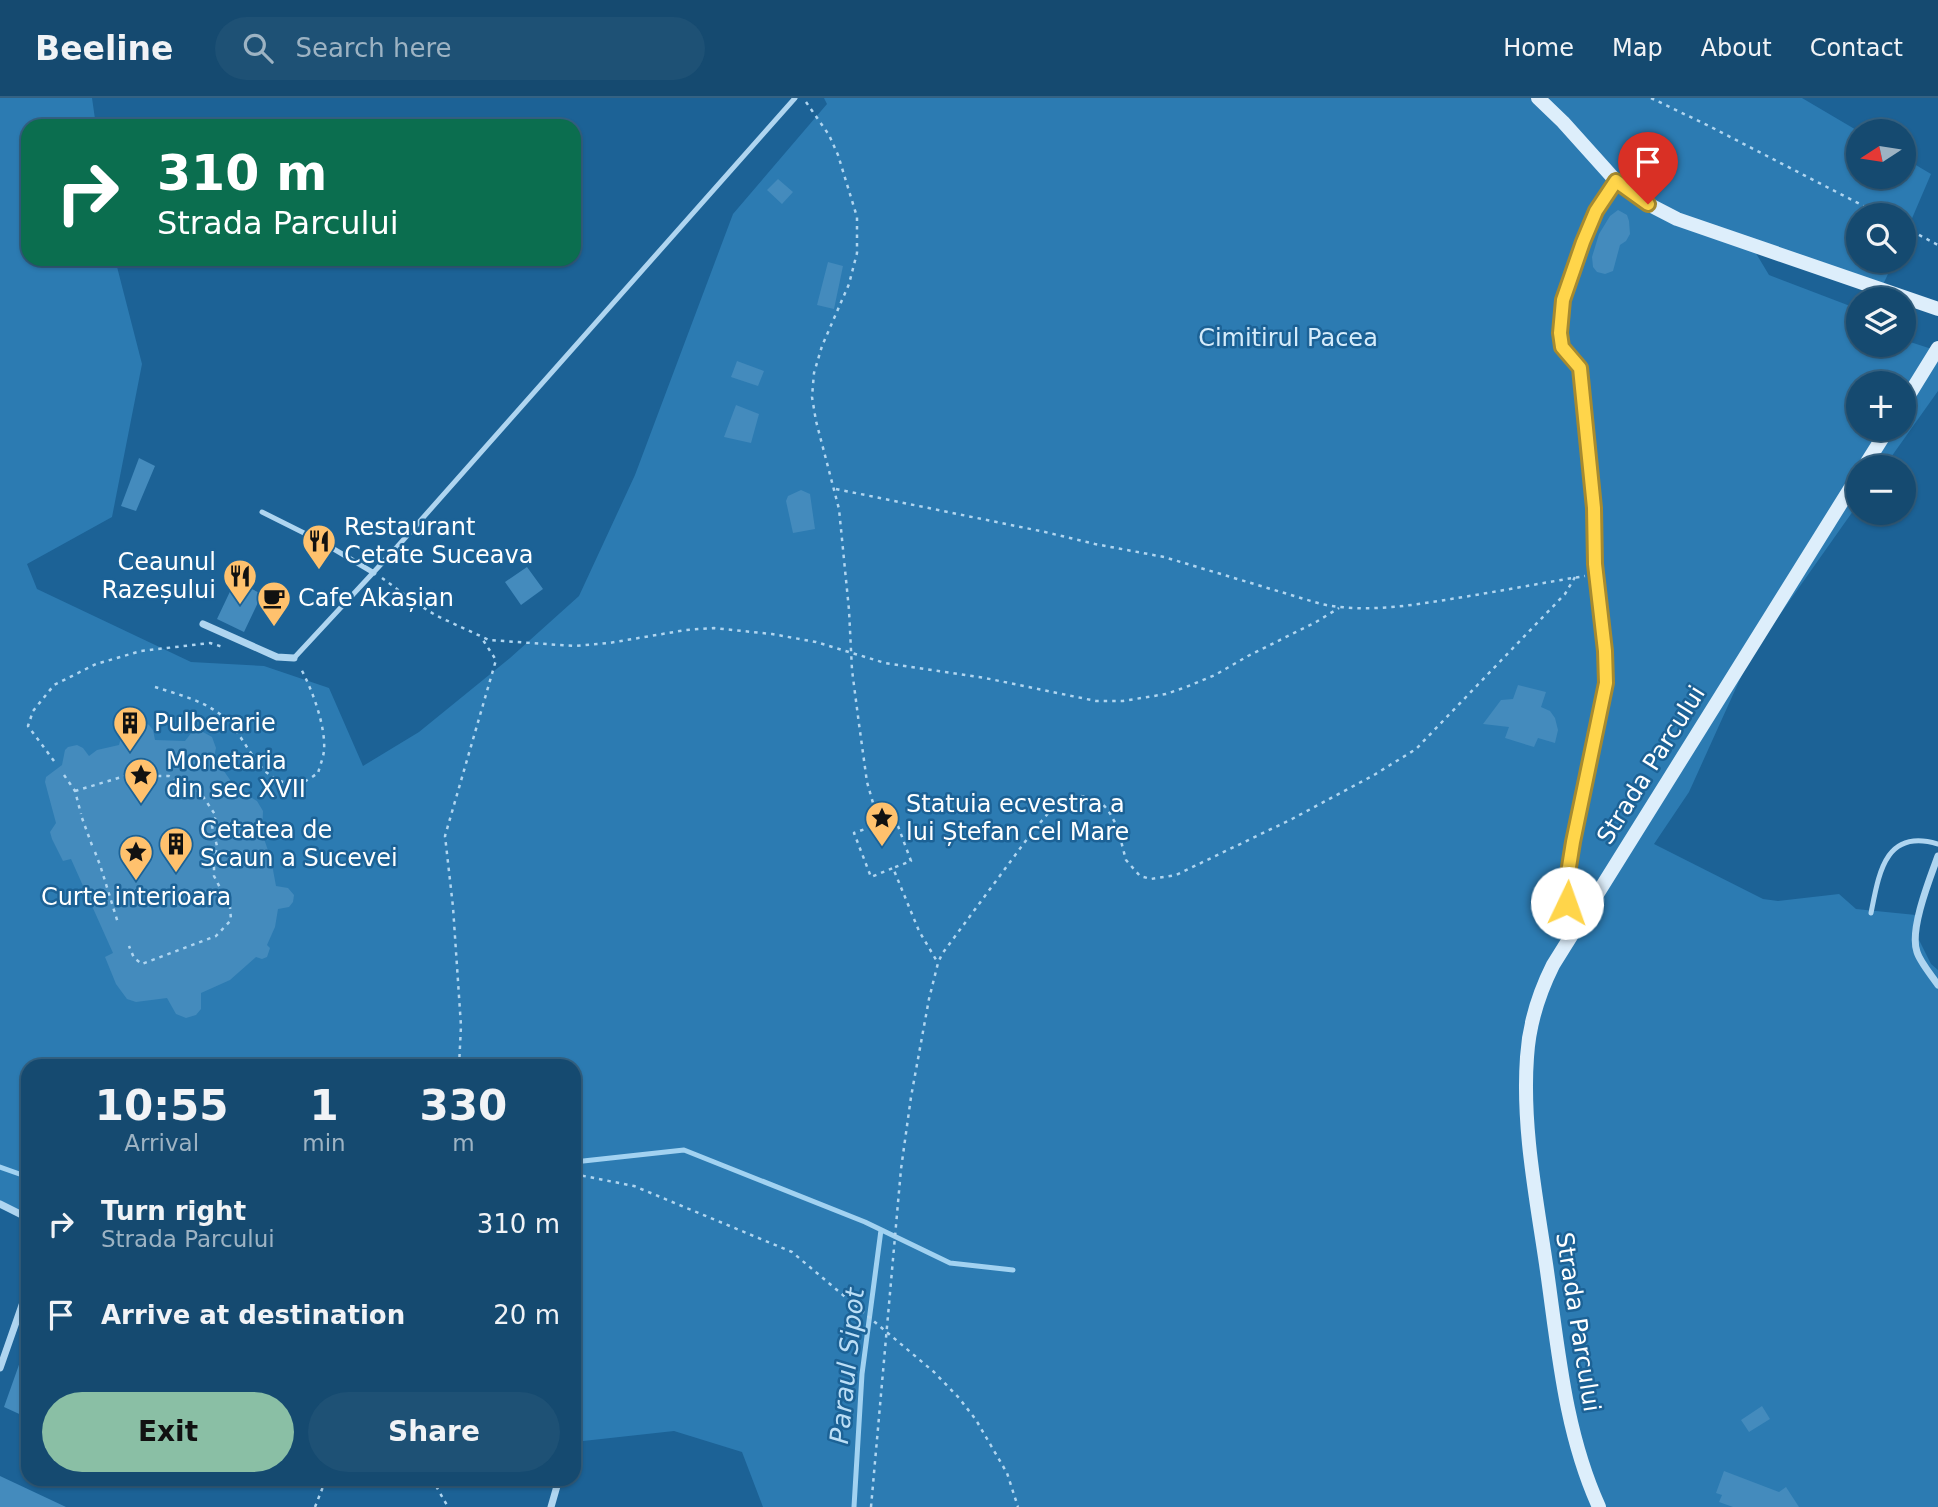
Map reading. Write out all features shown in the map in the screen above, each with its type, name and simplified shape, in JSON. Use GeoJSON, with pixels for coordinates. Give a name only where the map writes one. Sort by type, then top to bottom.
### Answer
{"type":"FeatureCollection","features":[{"type":"Feature","properties":{"kind":"main road"},"geometry":{"type":"LineString","coordinates":[[1538,98],[1563,121],[1616,181],[1648,204],[1677,219],[1938,309]]}},
{"type":"Feature","properties":{"kind":"main road"},"geometry":{"type":"LineString","coordinates":[[1916,384],[1938,348]]}},
{"type":"Feature","properties":{"kind":"main road","name":"Strada Parcului"},"geometry":{"type":"LineString","coordinates":[[1600,1507],[1582,1463],[1566,1403],[1534,1181],[1527,1120],[1527,1056],[1531,1024],[1539,993],[1552,965],[1846,494]]}},
{"type":"Feature","properties":{"kind":"street"},"geometry":{"type":"LineString","coordinates":[[1572,934],[1567,903],[1569,867],[1606,683],[1605,651],[1595,574]]}},
{"type":"Feature","properties":{"kind":"street"},"geometry":{"type":"LineString","coordinates":[[203,624],[277,657],[294,658]]}},
{"type":"Feature","properties":{"kind":"street"},"geometry":{"type":"LineString","coordinates":[[1938,856],[1916,926],[1916,952],[1938,985]]}},
{"type":"Feature","properties":{"kind":"street"},"geometry":{"type":"LineString","coordinates":[[0,1204],[21,1214]]}},
{"type":"Feature","properties":{"kind":"street"},"geometry":{"type":"LineString","coordinates":[[0,1368],[21,1308]]}},
{"type":"Feature","properties":{"kind":"street"},"geometry":{"type":"LineString","coordinates":[[551,1507],[557,1486]]}},
{"type":"Feature","properties":{"kind":"lane"},"geometry":{"type":"LineString","coordinates":[[294,658],[374,573],[795,98]]}},
{"type":"Feature","properties":{"kind":"lane"},"geometry":{"type":"LineString","coordinates":[[1595,574],[1594,508],[1580,368],[1562,347],[1560,333],[1563,300],[1583,242],[1596,211],[1616,181]]}},
{"type":"Feature","properties":{"kind":"lane"},"geometry":{"type":"LineString","coordinates":[[262,513],[322,542],[374,573]]}},
{"type":"Feature","properties":{"kind":"lane"},"geometry":{"type":"LineString","coordinates":[[1871,914],[1882,867],[1891,852],[1903,842],[1925,841],[1938,844]]}},
{"type":"Feature","properties":{"kind":"path"},"geometry":{"type":"LineString","coordinates":[[803,98],[814,110],[838,155],[857,216],[857,253],[849,284],[822,346],[814,373],[813,397],[816,421],[839,509],[852,670],[867,782],[879,824]]}},
{"type":"Feature","properties":{"kind":"path"},"geometry":{"type":"LineString","coordinates":[[1651,98],[1858,203]]}},
{"type":"Feature","properties":{"kind":"path"},"geometry":{"type":"LineString","coordinates":[[1916,233],[1938,245]]}},
{"type":"Feature","properties":{"kind":"path"},"geometry":{"type":"LineString","coordinates":[[834,489],[1164,556],[1339,608],[1359,610],[1434,602],[1595,574]]}},
{"type":"Feature","properties":{"kind":"path"},"geometry":{"type":"LineString","coordinates":[[374,573],[437,616],[489,639],[574,646],[714,628],[816,642],[885,663],[985,678],[1096,701],[1123,701],[1166,694],[1215,675],[1339,608]]}},
{"type":"Feature","properties":{"kind":"path"},"geometry":{"type":"LineString","coordinates":[[872,1507],[901,1169],[911,1097],[938,963],[1034,831],[1051,810],[1067,798],[1081,796],[1098,799],[1108,810],[1116,826],[1126,860],[1140,876],[1151,879],[1176,875],[1292,819],[1416,749],[1565,594],[1575,578]]}},
{"type":"Feature","properties":{"kind":"path"},"geometry":{"type":"LineString","coordinates":[[459,1059],[461,1026],[445,836],[496,660],[481,636]]}},
{"type":"Feature","properties":{"kind":"path"},"geometry":{"type":"LineString","coordinates":[[54,761],[28,726],[33,711],[54,685],[96,664],[141,651],[210,643],[222,647]]}},
{"type":"Feature","properties":{"kind":"path"},"geometry":{"type":"LineString","coordinates":[[155,687],[200,701],[229,721],[266,773],[284,783],[302,783],[318,773],[324,753],[323,732],[302,669],[294,658]]}},
{"type":"Feature","properties":{"kind":"path"},"geometry":{"type":"LineString","coordinates":[[64,775],[75,791],[118,923]]}},
{"type":"Feature","properties":{"kind":"path"},"geometry":{"type":"LineString","coordinates":[[75,791],[125,776],[169,776],[200,792],[216,816],[212,826],[216,846],[215,876],[230,907],[231,920],[216,936],[142,964],[134,958],[129,946]]}},
{"type":"Feature","properties":{"kind":"path"},"geometry":{"type":"LineString","coordinates":[[895,818],[911,861],[893,868],[871,877],[854,833],[895,818]]}},
{"type":"Feature","properties":{"kind":"path"},"geometry":{"type":"LineString","coordinates":[[893,868],[919,931],[938,963]]}},
{"type":"Feature","properties":{"kind":"path"},"geometry":{"type":"LineString","coordinates":[[581,1175],[634,1186],[792,1252],[933,1371],[976,1420],[1007,1473],[1018,1507]]}},
{"type":"Feature","properties":{"kind":"path"},"geometry":{"type":"LineString","coordinates":[[315,1507],[323,1486]]}},
{"type":"Feature","properties":{"kind":"path"},"geometry":{"type":"LineString","coordinates":[[436,1486],[448,1507]]}},
{"type":"Feature","properties":{"kind":"green space","name":"Cimitirul Pacea"},"geometry":{"type":"Polygon","coordinates":[[[0,98],[92,98],[95,119],[21,119],[21,266],[117,266],[142,364],[112,517],[27,564],[37,589],[191,662],[264,666],[329,688],[363,766],[419,732],[510,658],[579,596],[635,475],[733,214],[827,104],[824,98],[1802,98],[1846,124],[1846,189],[1916,189],[1916,165],[1931,174],[1916,209],[1916,203],[1846,203],[1846,273],[1888,273],[1882,287],[1751,245],[1769,275],[1846,304],[1846,357],[1916,357],[1916,344],[1938,351],[1938,391],[1916,422],[1916,371],[1846,371],[1846,441],[1902,441],[1893,455],[1846,455],[1846,521],[1750,657],[1689,792],[1654,844],[1763,899],[1778,901],[1839,894],[1856,909],[1916,915],[1915,932],[1931,964],[1938,970],[1938,1507],[763,1507],[742,1452],[674,1431],[581,1441],[581,1059],[21,1059],[21,1218],[0,1208],[0,98]]]}},
{"type":"Feature","properties":{"kind":"building"},"geometry":{"type":"Polygon","coordinates":[[[778,179],[793,192],[782,204],[767,190],[778,179]]]}},
{"type":"Feature","properties":{"kind":"building"},"geometry":{"type":"Polygon","coordinates":[[[1618,210],[1627,215],[1630,234],[1620,245],[1613,271],[1605,274],[1597,272],[1593,267],[1592,257],[1599,234],[1610,216],[1618,210]]]}},
{"type":"Feature","properties":{"kind":"building"},"geometry":{"type":"Polygon","coordinates":[[[828,262],[843,266],[834,309],[817,305],[828,262]]]}},
{"type":"Feature","properties":{"kind":"building"},"geometry":{"type":"Polygon","coordinates":[[[737,361],[764,371],[758,386],[731,377],[737,361]]]}},
{"type":"Feature","properties":{"kind":"building"},"geometry":{"type":"Polygon","coordinates":[[[736,405],[759,414],[751,443],[724,437],[736,405]]]}},
{"type":"Feature","properties":{"kind":"building"},"geometry":{"type":"Polygon","coordinates":[[[139,458],[155,466],[136,511],[121,506],[139,458]]]}},
{"type":"Feature","properties":{"kind":"building"},"geometry":{"type":"Polygon","coordinates":[[[801,490],[810,494],[815,529],[793,533],[786,501],[788,496],[801,490]]]}},
{"type":"Feature","properties":{"kind":"building"},"geometry":{"type":"Polygon","coordinates":[[[527,567],[543,589],[521,605],[505,582],[527,567]]]}},
{"type":"Feature","properties":{"kind":"building"},"geometry":{"type":"Polygon","coordinates":[[[235,581],[262,594],[244,632],[217,619],[235,581]]]}},
{"type":"Feature","properties":{"kind":"building"},"geometry":{"type":"Polygon","coordinates":[[[1518,685],[1546,692],[1541,707],[1550,711],[1555,718],[1558,730],[1555,743],[1538,738],[1534,747],[1505,738],[1509,727],[1483,724],[1501,700],[1513,699],[1518,685]]]}},
{"type":"Feature","properties":{"kind":"building","name":"Cetatea de Scaun a Sucevei"},"geometry":{"type":"Polygon","coordinates":[[[133,721],[149,725],[155,740],[185,741],[192,732],[201,731],[212,737],[216,748],[214,757],[240,794],[257,801],[263,811],[262,833],[276,886],[288,888],[294,895],[289,907],[278,909],[275,927],[267,945],[270,948],[267,957],[256,957],[230,980],[201,993],[201,1009],[196,1015],[186,1018],[176,1014],[167,998],[136,1002],[127,999],[116,984],[105,957],[113,953],[71,859],[63,861],[50,832],[56,823],[45,782],[46,777],[62,765],[65,750],[77,745],[89,756],[97,750],[119,745],[123,730],[133,721]]]}},
{"type":"Feature","properties":{"kind":"building"},"geometry":{"type":"Polygon","coordinates":[[[21,1359],[21,1415],[4,1407],[21,1359]]]}},
{"type":"Feature","properties":{"kind":"building"},"geometry":{"type":"Polygon","coordinates":[[[1762,1406],[1770,1419],[1749,1432],[1741,1420],[1762,1406]]]}},
{"type":"Feature","properties":{"kind":"building"},"geometry":{"type":"Polygon","coordinates":[[[1724,1471],[1779,1492],[1786,1487],[1799,1507],[1733,1507],[1719,1502],[1722,1495],[1716,1493],[1724,1471]]]}},
{"type":"Feature","properties":{"kind":"building"},"geometry":{"type":"Polygon","coordinates":[[[0,1476],[66,1507],[0,1507],[0,1476]]]}},
{"type":"Feature","properties":{"kind":"waterway"},"geometry":{"type":"LineString","coordinates":[[581,1161],[684,1150],[865,1222],[950,1263],[1013,1270]]}},
{"type":"Feature","properties":{"kind":"waterway"},"geometry":{"type":"LineString","coordinates":[[0,1167],[21,1174]]}},
{"type":"Feature","properties":{"kind":"waterway","name":"Paraul Sipot"},"geometry":{"type":"LineString","coordinates":[[854,1507],[862,1374],[881,1230]]}},
{"type":"Feature","properties":{"kind":"place","name":"Restaurant Cetate Suceava"},"geometry":{"type":"Point","coordinates":[319,571]}},
{"type":"Feature","properties":{"kind":"place","name":"Ceaunul Razeșului"},"geometry":{"type":"Point","coordinates":[240,606]}},
{"type":"Feature","properties":{"kind":"place","name":"Cafe Akașian"},"geometry":{"type":"Point","coordinates":[274,628]}},
{"type":"Feature","properties":{"kind":"place","name":"Pulberarie"},"geometry":{"type":"Point","coordinates":[130,753]}},
{"type":"Feature","properties":{"kind":"place","name":"Monetaria din sec XVII"},"geometry":{"type":"Point","coordinates":[141,805]}},
{"type":"Feature","properties":{"kind":"place","name":"Statuia ecvestra a lui Ștefan cel Mare"},"geometry":{"type":"Point","coordinates":[882,848]}},
{"type":"Feature","properties":{"kind":"place","name":"Cetatea de Scaun a Sucevei"},"geometry":{"type":"Point","coordinates":[176,874]}},
{"type":"Feature","properties":{"kind":"place","name":"Curte interioara"},"geometry":{"type":"Point","coordinates":[136,882]}},
{"type":"Feature","properties":{"kind":"route"},"geometry":{"type":"LineString","coordinates":[[1567,903],[1573,842],[1606,683],[1595,564],[1594,508],[1580,368],[1562,347],[1560,333],[1563,300],[1596,211],[1616,181],[1648,204]]}}]}
